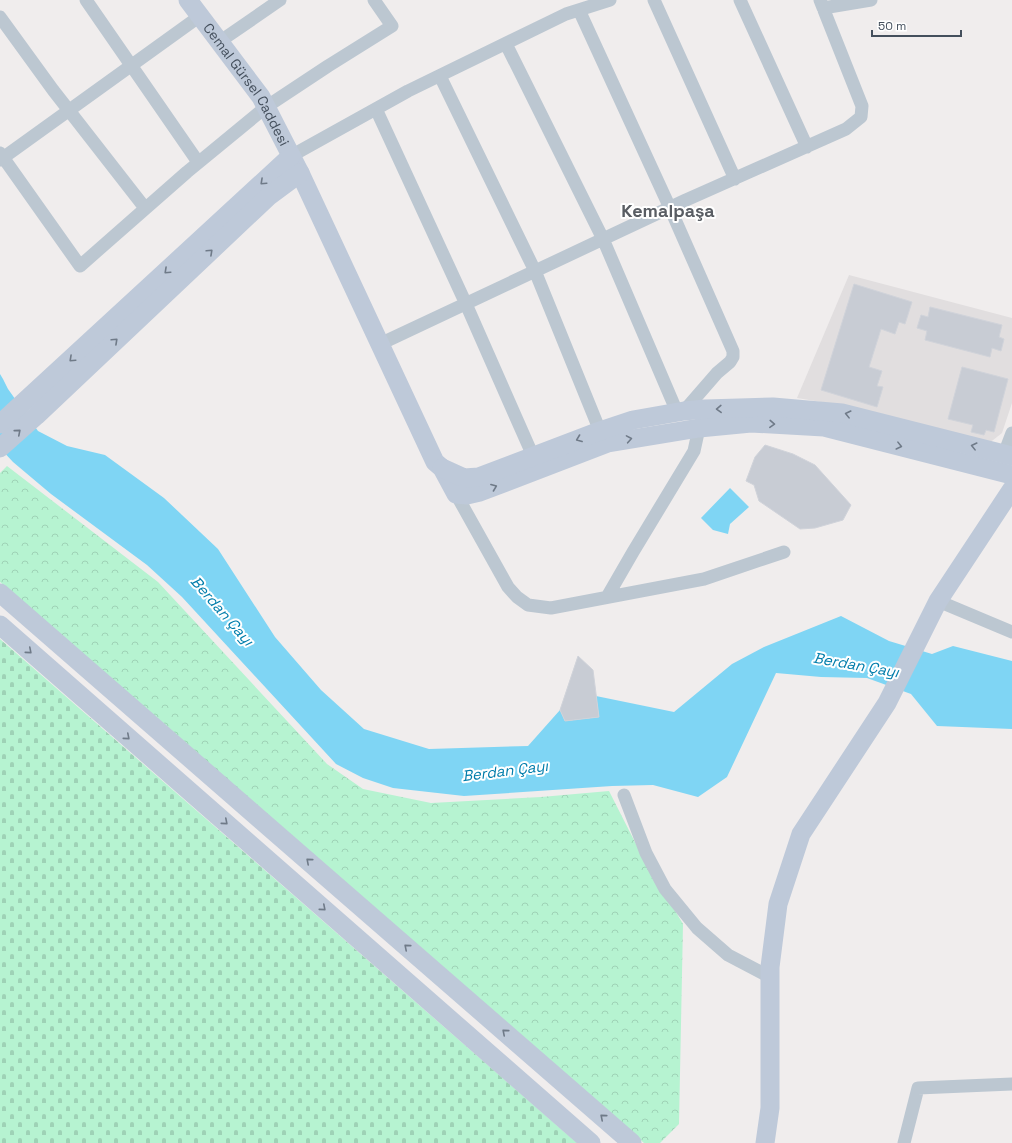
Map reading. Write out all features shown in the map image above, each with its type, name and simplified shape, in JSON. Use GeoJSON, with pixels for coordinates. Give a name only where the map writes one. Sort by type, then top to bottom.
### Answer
{"type":"FeatureCollection","features":[{"type":"Feature","properties":{"kind":"street"},"geometry":{"type":"LineString","coordinates":[[86,0],[198,162]]}},
{"type":"Feature","properties":{"kind":"street","name":"Cemal Gürsel Caddesi"},"geometry":{"type":"LineString","coordinates":[[188,0],[261,97],[292,156],[435,462],[442,468],[456,494]]}},
{"type":"Feature","properties":{"kind":"street"},"geometry":{"type":"LineString","coordinates":[[219,42],[280,0]]}},
{"type":"Feature","properties":{"kind":"street"},"geometry":{"type":"LineString","coordinates":[[200,16],[1,157],[80,266],[198,162],[266,107],[392,26],[374,0]]}},
{"type":"Feature","properties":{"kind":"street"},"geometry":{"type":"LineString","coordinates":[[0,448],[31,409],[292,156],[408,91],[566,14],[610,0]]}},
{"type":"Feature","properties":{"kind":"street"},"geometry":{"type":"LineString","coordinates":[[654,0],[735,179]]}},
{"type":"Feature","properties":{"kind":"street"},"geometry":{"type":"LineString","coordinates":[[740,0],[807,147]]}},
{"type":"Feature","properties":{"kind":"street"},"geometry":{"type":"LineString","coordinates":[[380,344],[670,208],[846,129],[862,117],[862,106],[821,4],[871,0]]}},
{"type":"Feature","properties":{"kind":"street"},"geometry":{"type":"LineString","coordinates":[[579,10],[670,208],[733,351],[733,357],[730,362],[717,373],[680,411]]}},
{"type":"Feature","properties":{"kind":"street"},"geometry":{"type":"LineString","coordinates":[[0,17],[68,110],[145,208]]}},
{"type":"Feature","properties":{"kind":"street"},"geometry":{"type":"LineString","coordinates":[[506,44],[603,239],[680,411]]}},
{"type":"Feature","properties":{"kind":"street"},"geometry":{"type":"LineString","coordinates":[[440,76],[535,271],[600,431]]}},
{"type":"Feature","properties":{"kind":"street"},"geometry":{"type":"LineString","coordinates":[[376,109],[466,304],[533,456]]}},
{"type":"Feature","properties":{"kind":"street"},"geometry":{"type":"LineString","coordinates":[[0,424],[31,409],[269,196],[300,173]]}},
{"type":"Feature","properties":{"kind":"street"},"geometry":{"type":"LineString","coordinates":[[442,468],[464,478],[479,477],[633,420],[680,411],[773,407],[842,413],[1008,455],[1012,433]]}},
{"type":"Feature","properties":{"kind":"street"},"geometry":{"type":"LineString","coordinates":[[456,494],[467,495],[480,492],[608,443],[699,428],[751,423],[824,427],[1012,474]]}},
{"type":"Feature","properties":{"kind":"street"},"geometry":{"type":"LineString","coordinates":[[607,597],[632,552],[694,451],[699,428]]}},
{"type":"Feature","properties":{"kind":"street"},"geometry":{"type":"LineString","coordinates":[[764,1143],[770,1108],[770,967],[778,904],[801,834],[887,703],[938,601],[1012,489]]}},
{"type":"Feature","properties":{"kind":"street"},"geometry":{"type":"LineString","coordinates":[[456,494],[508,587],[517,597],[528,605],[551,608],[704,580],[784,552]]}},
{"type":"Feature","properties":{"kind":"street"},"geometry":{"type":"LineString","coordinates":[[0,592],[632,1143]]}},
{"type":"Feature","properties":{"kind":"street"},"geometry":{"type":"LineString","coordinates":[[938,601],[1012,632]]}},
{"type":"Feature","properties":{"kind":"street"},"geometry":{"type":"LineString","coordinates":[[0,625],[591,1143]]}},
{"type":"Feature","properties":{"kind":"street"},"geometry":{"type":"LineString","coordinates":[[624,795],[646,853],[665,889],[697,928],[728,955],[770,977]]}},
{"type":"Feature","properties":{"kind":"street"},"geometry":{"type":"LineString","coordinates":[[904,1143],[918,1088],[1012,1084]]}},
{"type":"Feature","properties":{"kind":"shaded area"},"geometry":{"type":"Polygon","coordinates":[[[849,275],[1012,318],[1012,403],[1002,433],[988,444],[827,403],[797,398],[849,275]]]}},
{"type":"Feature","properties":{"kind":"green space"},"geometry":{"type":"Polygon","coordinates":[[[7,466],[158,582],[327,764],[363,789],[431,803],[541,797],[609,791],[639,850],[683,924],[679,1124],[660,1143],[644,1143],[0,582],[0,473],[7,466]]]}},
{"type":"Feature","properties":{"kind":"green space"},"geometry":{"type":"Polygon","coordinates":[[[0,639],[577,1143],[0,1143],[0,639]]]}},
{"type":"Feature","properties":{"kind":"water","name":"Berdan Çayı"},"geometry":{"type":"Polygon","coordinates":[[[0,374],[8,389],[38,431],[67,446],[105,455],[164,498],[218,549],[275,637],[321,690],[364,729],[429,749],[528,746],[560,710],[565,721],[599,717],[596,696],[674,712],[732,664],[764,647],[841,616],[889,641],[932,654],[953,646],[1012,661],[1012,729],[937,726],[911,694],[867,678],[821,677],[776,673],[727,777],[698,797],[653,785],[612,786],[464,796],[393,788],[363,778],[336,764],[182,597],[147,565],[51,494],[13,462],[0,448],[0,374]]]}},
{"type":"Feature","properties":{"kind":"water"},"geometry":{"type":"Polygon","coordinates":[[[730,488],[749,507],[730,524],[728,534],[713,530],[701,518],[730,488]]]}},
{"type":"Feature","properties":{"kind":"building"},"geometry":{"type":"Polygon","coordinates":[[[854,284],[912,302],[905,324],[899,322],[895,334],[881,329],[869,367],[882,371],[877,386],[883,387],[877,407],[821,390],[854,284]]]}},
{"type":"Feature","properties":{"kind":"building"},"geometry":{"type":"Polygon","coordinates":[[[930,307],[1002,325],[999,337],[1004,339],[1001,351],[992,348],[990,357],[925,340],[927,331],[917,328],[921,315],[928,317],[930,307]]]}},
{"type":"Feature","properties":{"kind":"building"},"geometry":{"type":"Polygon","coordinates":[[[962,367],[1008,379],[994,432],[986,430],[984,435],[971,432],[973,425],[948,419],[962,367]]]}},
{"type":"Feature","properties":{"kind":"building"},"geometry":{"type":"Polygon","coordinates":[[[765,445],[793,454],[815,465],[851,505],[843,520],[815,528],[800,529],[759,501],[754,485],[746,481],[755,457],[765,445]]]}},
{"type":"Feature","properties":{"kind":"building"},"geometry":{"type":"Polygon","coordinates":[[[578,656],[593,670],[599,717],[565,721],[560,710],[578,656]]]}},
{"type":"Feature","properties":{"kind":"district","name":"Kemalpaşa"},"geometry":{"type":"Point","coordinates":[668,211]}}]}
